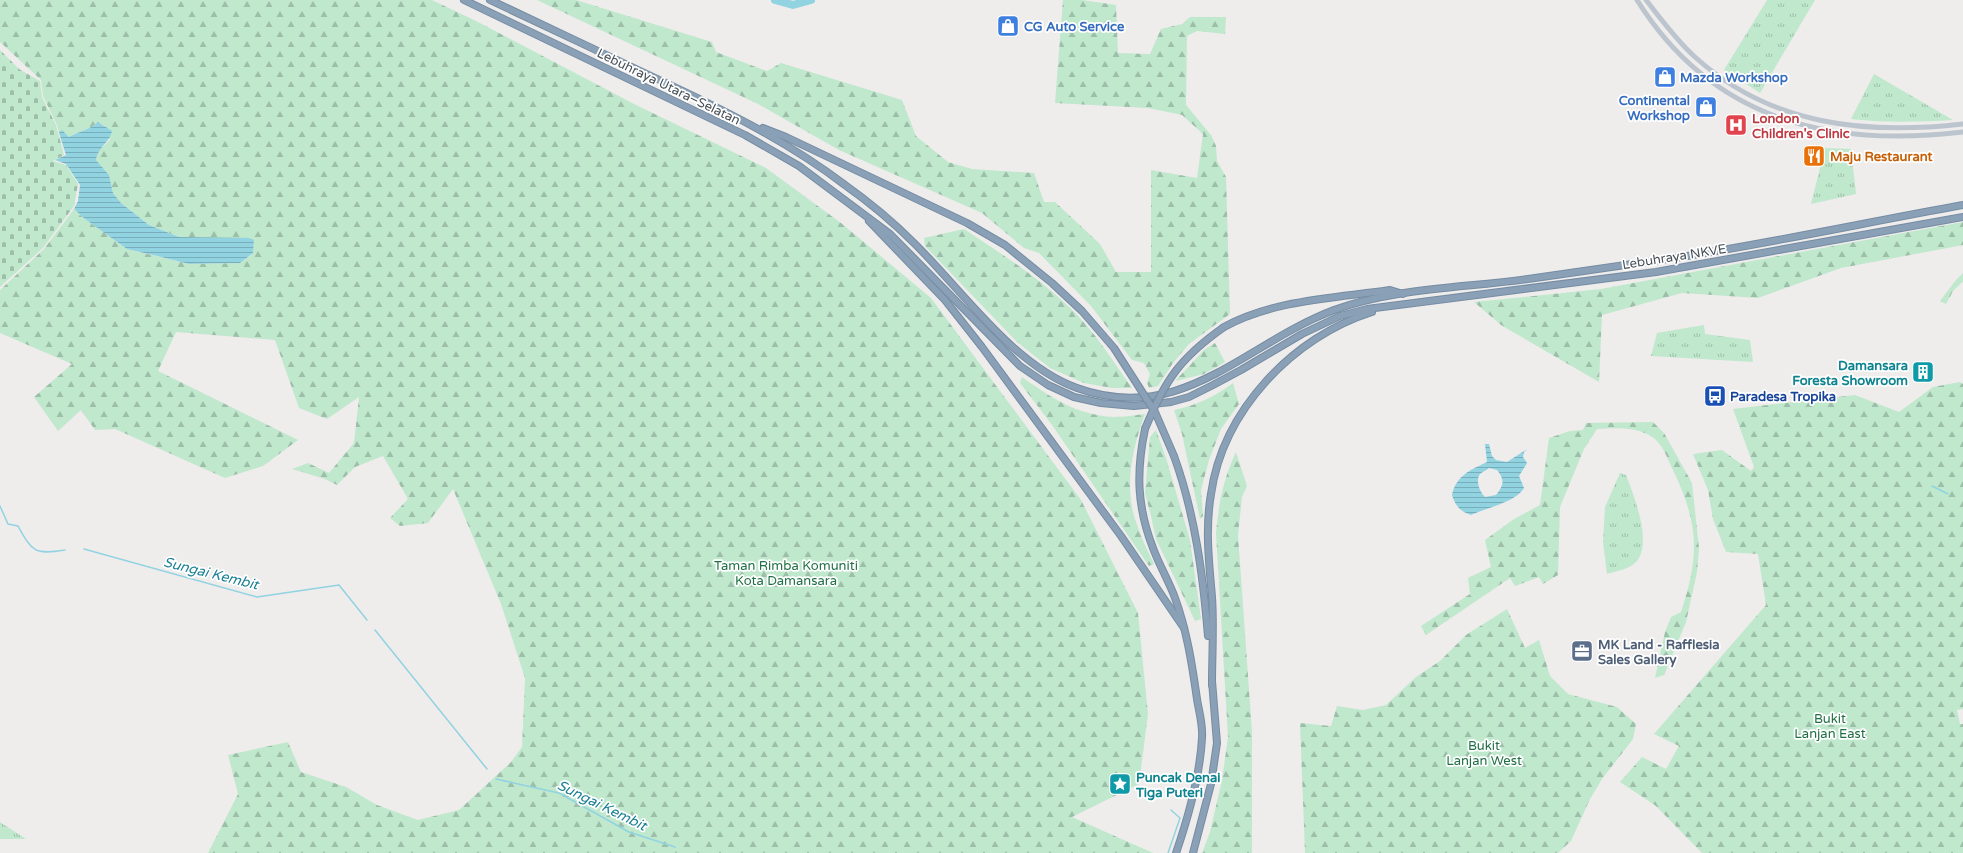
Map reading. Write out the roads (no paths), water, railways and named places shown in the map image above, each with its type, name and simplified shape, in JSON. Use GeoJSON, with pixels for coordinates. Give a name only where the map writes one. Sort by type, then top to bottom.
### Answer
{"type":"FeatureCollection","features":[{"type":"Feature","properties":{"kind":"highway","name":"Lebuhraya Utara–Selatan"},"geometry":{"type":"LineString","coordinates":[[464,0],[745,135],[798,166],[855,207]]}},
{"type":"Feature","properties":{"kind":"highway","name":"Lebuhraya Utara–Selatan"},"geometry":{"type":"LineString","coordinates":[[490,0],[750,124]]}},
{"type":"Feature","properties":{"kind":"highway"},"geometry":{"type":"LineString","coordinates":[[750,124],[805,157],[846,185],[912,241],[1013,347],[1044,373],[1079,389],[1101,395],[1116,397],[1152,397],[1186,389],[1230,367],[1278,336],[1315,318],[1355,304],[1404,294]]}},
{"type":"Feature","properties":{"kind":"highway"},"geometry":{"type":"LineString","coordinates":[[750,124],[786,137],[967,222],[1005,245],[1052,282],[1082,311],[1114,348],[1155,412],[1181,475],[1196,538],[1205,598],[1216,721],[1216,751],[1211,784],[1193,853]]}},
{"type":"Feature","properties":{"kind":"highway","name":"Lebuhraya NKVE"},"geometry":{"type":"LineString","coordinates":[[1404,294],[1525,280],[1681,257],[1963,205]]}},
{"type":"Feature","properties":{"kind":"highway"},"geometry":{"type":"LineString","coordinates":[[855,207],[890,234],[1020,366],[1060,391],[1086,400],[1101,403],[1134,406],[1171,402],[1189,396],[1241,370],[1302,334],[1340,316],[1367,309],[1387,307]]}},
{"type":"Feature","properties":{"kind":"highway"},"geometry":{"type":"LineString","coordinates":[[855,207],[945,300],[982,347],[1121,536],[1184,628]]}},
{"type":"Feature","properties":{"kind":"highway","name":"Lebuhraya NKVE"},"geometry":{"type":"LineString","coordinates":[[1387,307],[1656,272],[1963,217]]}},
{"type":"Feature","properties":{"kind":"highway"},"geometry":{"type":"LineString","coordinates":[[1176,853],[1190,805],[1202,737],[1202,722],[1193,665],[1184,628],[1175,598],[1153,548],[1139,498],[1140,456],[1145,429],[1162,391],[1178,366],[1200,344],[1240,318],[1258,312],[1300,303],[1390,290],[1404,294]]}},
{"type":"Feature","properties":{"kind":"highway"},"geometry":{"type":"LineString","coordinates":[[1212,685],[1212,598],[1207,536],[1214,481],[1231,433],[1243,412],[1272,374],[1291,357],[1311,341],[1330,330],[1351,320],[1387,307]]}},
{"type":"Feature","properties":{"kind":"main road"},"geometry":{"type":"LineString","coordinates":[[1636,0],[1675,51],[1696,71],[1735,98],[1771,115],[1803,126],[1851,135],[1936,136],[1963,132]]}},
{"type":"Feature","properties":{"kind":"main road"},"geometry":{"type":"LineString","coordinates":[[1646,0],[1695,57],[1714,73],[1747,95],[1775,108],[1807,118],[1850,126],[1891,128],[1963,124]]}},
{"type":"Feature","properties":{"kind":"main road"},"geometry":{"type":"LineString","coordinates":[[1771,115],[1775,108]]}},
{"type":"Feature","properties":{"kind":"water"},"geometry":{"type":"Polygon","coordinates":[[[98,122],[112,131],[109,139],[99,151],[96,160],[109,175],[113,193],[121,203],[149,225],[179,237],[249,238],[254,240],[253,253],[240,263],[189,264],[127,249],[85,219],[74,209],[78,201],[80,185],[66,164],[55,160],[66,155],[59,133],[62,130],[69,137],[88,129],[98,122]]]}},
{"type":"Feature","properties":{"kind":"water"},"geometry":{"type":"Polygon","coordinates":[[[1485,444],[1489,444],[1492,456],[1496,460],[1507,462],[1527,449],[1524,452],[1523,457],[1527,463],[1519,476],[1524,488],[1520,493],[1508,501],[1471,515],[1461,510],[1455,503],[1452,495],[1454,488],[1460,478],[1465,474],[1487,462],[1485,444]],[[1489,468],[1480,474],[1478,480],[1479,486],[1485,497],[1496,495],[1501,488],[1502,480],[1497,470],[1489,468]]]}},
{"type":"Feature","properties":{"kind":"waterway"},"geometry":{"type":"LineString","coordinates":[[775,0],[793,5],[811,0]]}},
{"type":"Feature","properties":{"kind":"waterway"},"geometry":{"type":"LineString","coordinates":[[1932,486],[1948,494]]}},
{"type":"Feature","properties":{"kind":"waterway","name":"Sungai Kembit"},"geometry":{"type":"LineString","coordinates":[[0,506],[8,524],[18,526],[27,541],[35,549],[47,552],[65,550]]}},
{"type":"Feature","properties":{"kind":"waterway","name":"Sungai Kembit"},"geometry":{"type":"LineString","coordinates":[[84,549],[257,597],[339,585],[367,620]]}},
{"type":"Feature","properties":{"kind":"waterway","name":"Sungai Kembit"},"geometry":{"type":"LineString","coordinates":[[375,630],[487,769]]}},
{"type":"Feature","properties":{"kind":"waterway","name":"Sungai Kembit"},"geometry":{"type":"LineString","coordinates":[[496,779],[559,793],[629,832],[675,847]]}},
{"type":"Feature","properties":{"kind":"waterway"},"geometry":{"type":"LineString","coordinates":[[1168,853],[1180,818],[1171,810]]}},
{"type":"Feature","properties":{"kind":"place","name":"CG Auto Service"},"geometry":{"type":"Point","coordinates":[1008,26]}},
{"type":"Feature","properties":{"kind":"place","name":"Mazda Workshop"},"geometry":{"type":"Point","coordinates":[1665,77]}},
{"type":"Feature","properties":{"kind":"place","name":"Continental Workshop"},"geometry":{"type":"Point","coordinates":[1706,107]}},
{"type":"Feature","properties":{"kind":"place","name":"London Children's Clinic"},"geometry":{"type":"Point","coordinates":[1736,125]}},
{"type":"Feature","properties":{"kind":"place","name":"Maju Restaurant"},"geometry":{"type":"Point","coordinates":[1814,156]}},
{"type":"Feature","properties":{"kind":"place","name":"Damansara Foresta Showroom"},"geometry":{"type":"Point","coordinates":[1923,372]}},
{"type":"Feature","properties":{"kind":"place","name":"Paradesa Tropika"},"geometry":{"type":"Point","coordinates":[1715,396]}},
{"type":"Feature","properties":{"kind":"place","name":"MK Land - Rafflesia Sales Gallery"},"geometry":{"type":"Point","coordinates":[1582,651]}},
{"type":"Feature","properties":{"kind":"place","name":"Puncak Denai Tiga Puteri"},"geometry":{"type":"Point","coordinates":[1120,784]}},
{"type":"Feature","properties":{"kind":"park label","name":"Taman Rimba Komuniti Kota Damansara"},"geometry":{"type":"Point","coordinates":[786,572]}},
{"type":"Feature","properties":{"kind":"park label","name":"Bukit Lanjan East"},"geometry":{"type":"Point","coordinates":[1830,726]}},
{"type":"Feature","properties":{"kind":"park label","name":"Bukit Lanjan West"},"geometry":{"type":"Point","coordinates":[1484,752]}}]}
